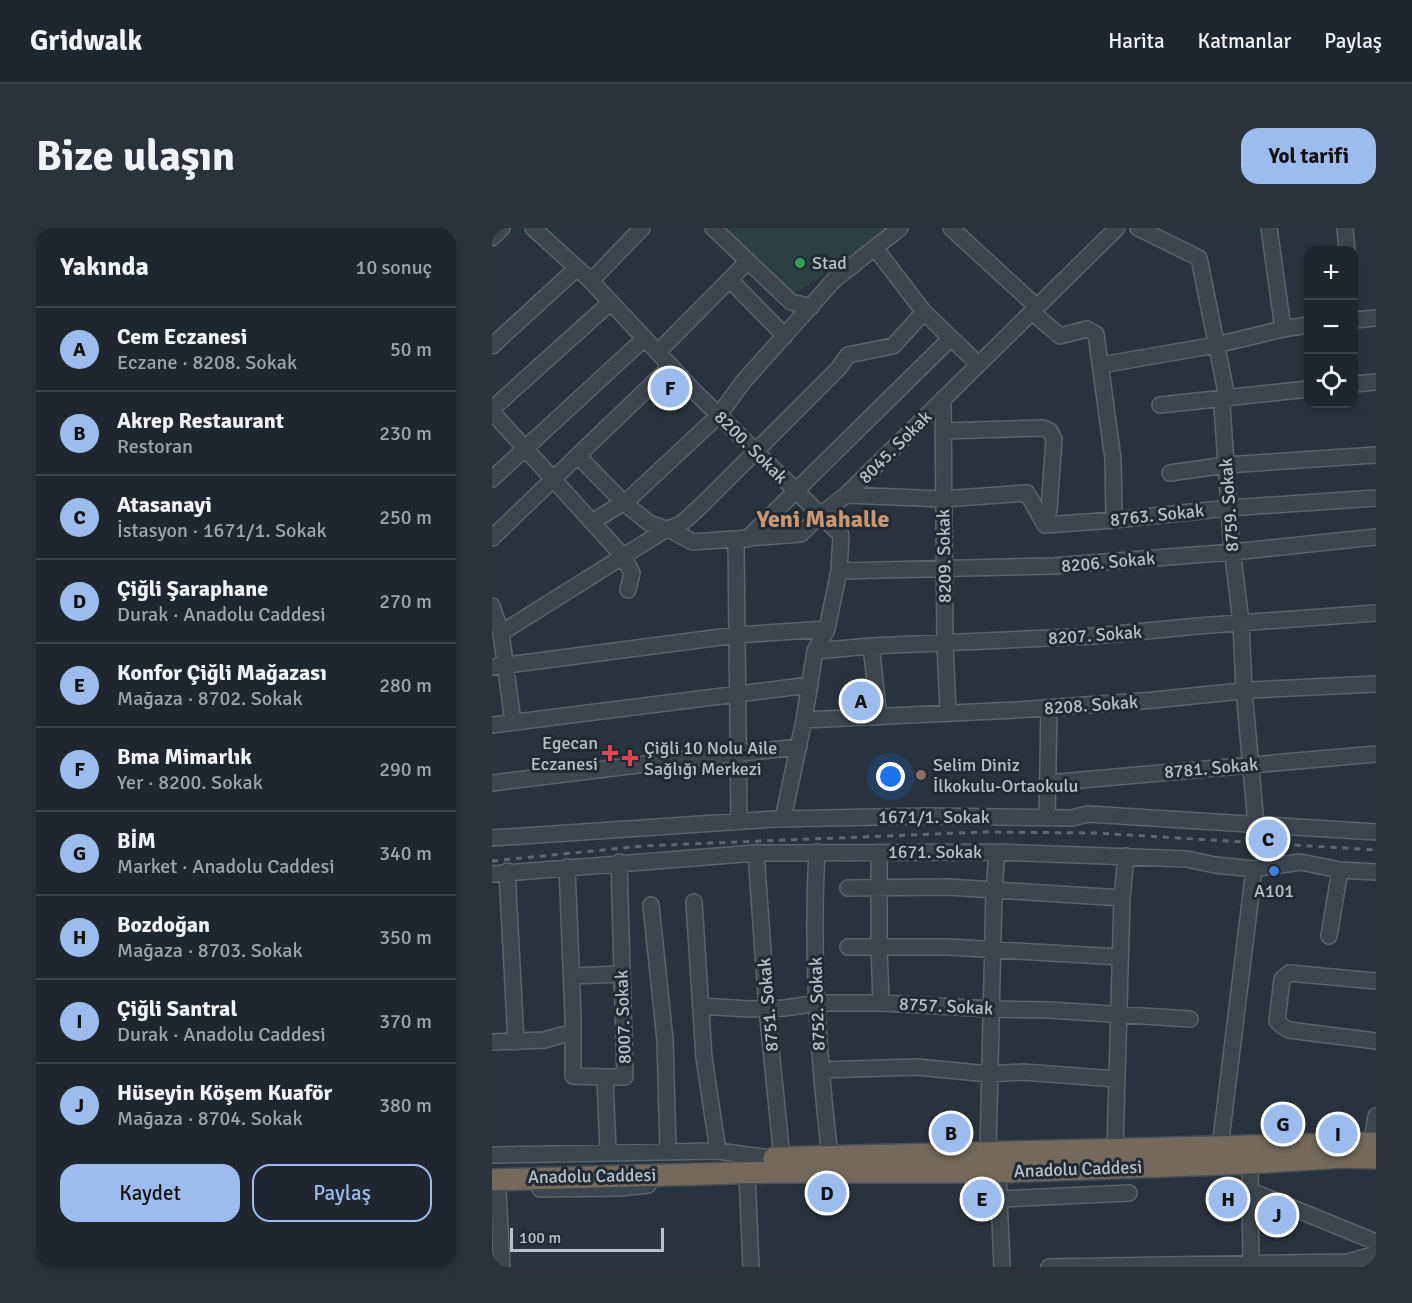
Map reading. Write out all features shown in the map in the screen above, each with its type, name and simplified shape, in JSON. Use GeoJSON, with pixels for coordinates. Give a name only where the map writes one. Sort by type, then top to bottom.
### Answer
{"type":"FeatureCollection","features":[{"type":"Feature","properties":{"kind":"highway","name":"Anadolu Caddesi"},"geometry":{"type":"LineString","coordinates":[[494,1186],[775,1163],[830,1156],[1115,1149],[1375,1148]]}},
{"type":"Feature","properties":{"kind":"highway","name":"Anadolu Caddesi"},"geometry":{"type":"LineString","coordinates":[[492,1167],[775,1163],[998,1172],[1250,1163],[1343,1157],[1375,1148]]}},
{"type":"Feature","properties":{"kind":"street"},"geometry":{"type":"LineString","coordinates":[[492,237],[502,228]]}},
{"type":"Feature","properties":{"kind":"street","name":"8200. Sokak"},"geometry":{"type":"LineString","coordinates":[[533,228],[591,281],[755,452],[842,536],[839,571],[827,629],[815,651],[799,747],[783,819]]}},
{"type":"Feature","properties":{"kind":"street"},"geometry":{"type":"LineString","coordinates":[[591,281],[642,228]]}},
{"type":"Feature","properties":{"kind":"street"},"geometry":{"type":"LineString","coordinates":[[713,228],[791,302],[811,307]]}},
{"type":"Feature","properties":{"kind":"street"},"geometry":{"type":"LineString","coordinates":[[591,522],[624,502],[719,415],[743,382],[834,280],[900,228]]}},
{"type":"Feature","properties":{"kind":"street"},"geometry":{"type":"LineString","coordinates":[[951,228],[1060,336],[1087,329],[1096,334],[1113,459],[1114,520]]}},
{"type":"Feature","properties":{"kind":"street","name":"8759. Sokak"},"geometry":{"type":"LineString","coordinates":[[1138,228],[1198,258],[1227,397],[1222,405],[1226,465],[1256,824]]}},
{"type":"Feature","properties":{"kind":"street"},"geometry":{"type":"LineString","coordinates":[[1269,228],[1283,329]]}},
{"type":"Feature","properties":{"kind":"street"},"geometry":{"type":"LineString","coordinates":[[1345,228],[1347,246]]}},
{"type":"Feature","properties":{"kind":"street","name":"8045. Sokak"},"geometry":{"type":"LineString","coordinates":[[578,456],[624,502],[649,523],[693,542],[801,534],[819,516],[846,495],[1034,310],[1110,231]]}},
{"type":"Feature","properties":{"kind":"street"},"geometry":{"type":"LineString","coordinates":[[875,248],[924,312],[978,364]]}},
{"type":"Feature","properties":{"kind":"street"},"geometry":{"type":"LineString","coordinates":[[658,352],[748,261]]}},
{"type":"Feature","properties":{"kind":"street"},"geometry":{"type":"LineString","coordinates":[[492,346],[577,268]]}},
{"type":"Feature","properties":{"kind":"street"},"geometry":{"type":"LineString","coordinates":[[730,280],[785,336]]}},
{"type":"Feature","properties":{"kind":"street"},"geometry":{"type":"LineString","coordinates":[[611,302],[492,411],[622,556],[632,573],[628,590]]}},
{"type":"Feature","properties":{"kind":"street"},"geometry":{"type":"LineString","coordinates":[[501,633],[622,556],[665,530],[681,524],[838,369],[848,355],[893,346],[924,312]]}},
{"type":"Feature","properties":{"kind":"street"},"geometry":{"type":"LineString","coordinates":[[1358,320],[1376,318]]}},
{"type":"Feature","properties":{"kind":"street"},"geometry":{"type":"LineString","coordinates":[[1101,364],[1216,345],[1304,326]]}},
{"type":"Feature","properties":{"kind":"street"},"geometry":{"type":"LineString","coordinates":[[492,479],[645,338]]}},
{"type":"Feature","properties":{"kind":"street"},"geometry":{"type":"LineString","coordinates":[[739,821],[737,635],[741,539],[795,492],[951,338]]}},
{"type":"Feature","properties":{"kind":"street"},"geometry":{"type":"LineString","coordinates":[[492,538],[671,366]]}},
{"type":"Feature","properties":{"kind":"street"},"geometry":{"type":"LineString","coordinates":[[1358,384],[1376,382]]}},
{"type":"Feature","properties":{"kind":"street"},"geometry":{"type":"LineString","coordinates":[[1160,405],[1304,389]]}},
{"type":"Feature","properties":{"kind":"street","name":"8209. Sokak"},"geometry":{"type":"LineString","coordinates":[[943,399],[945,643],[948,713]]}},
{"type":"Feature","properties":{"kind":"street"},"geometry":{"type":"LineString","coordinates":[[943,430],[1043,428],[1050,431],[1054,439],[1046,525]]}},
{"type":"Feature","properties":{"kind":"street"},"geometry":{"type":"LineString","coordinates":[[1170,472],[1226,465],[1376,455]]}},
{"type":"Feature","properties":{"kind":"street"},"geometry":{"type":"LineString","coordinates":[[846,495],[943,498],[1028,493],[1046,525]]}},
{"type":"Feature","properties":{"kind":"street","name":"8763. Sokak"},"geometry":{"type":"LineString","coordinates":[[1046,525],[1229,508],[1376,498]]}},
{"type":"Feature","properties":{"kind":"street","name":"8206. Sokak"},"geometry":{"type":"LineString","coordinates":[[839,571],[1053,566],[1233,552],[1376,537]]}},
{"type":"Feature","properties":{"kind":"street"},"geometry":{"type":"LineString","coordinates":[[492,606],[501,633],[499,666],[513,722]]}},
{"type":"Feature","properties":{"kind":"street","name":"8207. Sokak"},"geometry":{"type":"LineString","coordinates":[[815,651],[871,645],[1094,636],[1376,613]]}},
{"type":"Feature","properties":{"kind":"street"},"geometry":{"type":"LineString","coordinates":[[499,666],[737,635],[827,629]]}},
{"type":"Feature","properties":{"kind":"street"},"geometry":{"type":"LineString","coordinates":[[871,645],[879,717]]}},
{"type":"Feature","properties":{"kind":"street","name":"8208. Sokak"},"geometry":{"type":"LineString","coordinates":[[804,720],[1049,708],[1244,690],[1376,684]]}},
{"type":"Feature","properties":{"kind":"street"},"geometry":{"type":"LineString","coordinates":[[492,725],[810,685]]}},
{"type":"Feature","properties":{"kind":"street"},"geometry":{"type":"LineString","coordinates":[[1047,818],[1049,708]]}},
{"type":"Feature","properties":{"kind":"street"},"geometry":{"type":"LineString","coordinates":[[492,783],[799,747]]}},
{"type":"Feature","properties":{"kind":"street","name":"8781. Sokak"},"geometry":{"type":"LineString","coordinates":[[1047,783],[1376,754]]}},
{"type":"Feature","properties":{"kind":"street","name":"1671/1. Sokak"},"geometry":{"type":"LineString","coordinates":[[492,838],[783,819],[928,816],[1072,818],[1088,814],[1376,832]]}},
{"type":"Feature","properties":{"kind":"street","name":"1671. Sokak"},"geometry":{"type":"LineString","coordinates":[[500,873],[619,862],[756,853],[817,852],[997,852],[1126,856],[1187,859],[1215,865],[1254,868],[1300,862],[1340,870],[1376,872]]}},
{"type":"Feature","properties":{"kind":"street","name":"8752. Sokak"},"geometry":{"type":"LineString","coordinates":[[817,852],[813,913],[821,1070],[830,1156]]}},
{"type":"Feature","properties":{"kind":"street"},"geometry":{"type":"LineString","coordinates":[[879,852],[881,1003]]}},
{"type":"Feature","properties":{"kind":"street"},"geometry":{"type":"LineString","coordinates":[[988,1152],[994,890],[997,852]]}},
{"type":"Feature","properties":{"kind":"street","name":"8751. Sokak"},"geometry":{"type":"LineString","coordinates":[[756,853],[775,1163]]}},
{"type":"Feature","properties":{"kind":"street"},"geometry":{"type":"LineString","coordinates":[[1115,1149],[1122,898],[1126,856]]}},
{"type":"Feature","properties":{"kind":"street","name":"8007. Sokak"},"geometry":{"type":"LineString","coordinates":[[608,1151],[605,1077],[625,1077],[619,862]]}},
{"type":"Feature","properties":{"kind":"street"},"geometry":{"type":"LineString","coordinates":[[567,867],[573,1076],[605,1077]]}},
{"type":"Feature","properties":{"kind":"street"},"geometry":{"type":"LineString","coordinates":[[1220,1148],[1254,868]]}},
{"type":"Feature","properties":{"kind":"street"},"geometry":{"type":"LineString","coordinates":[[1329,936],[1340,870]]}},
{"type":"Feature","properties":{"kind":"street"},"geometry":{"type":"LineString","coordinates":[[500,873],[516,1042]]}},
{"type":"Feature","properties":{"kind":"street"},"geometry":{"type":"LineString","coordinates":[[848,888],[878,886],[994,890],[1122,898]]}},
{"type":"Feature","properties":{"kind":"street"},"geometry":{"type":"LineString","coordinates":[[694,902],[704,1058],[718,1151]]}},
{"type":"Feature","properties":{"kind":"street"},"geometry":{"type":"LineString","coordinates":[[651,905],[664,1040],[668,1151]]}},
{"type":"Feature","properties":{"kind":"street"},"geometry":{"type":"LineString","coordinates":[[848,947],[948,947],[1120,957]]}},
{"type":"Feature","properties":{"kind":"street"},"geometry":{"type":"LineString","coordinates":[[1376,981],[1289,973],[1282,979],[1277,1021],[1288,1030],[1376,1041]]}},
{"type":"Feature","properties":{"kind":"street"},"geometry":{"type":"LineString","coordinates":[[571,976],[622,974]]}},
{"type":"Feature","properties":{"kind":"street","name":"8757. Sokak"},"geometry":{"type":"LineString","coordinates":[[701,1006],[749,1010],[818,1003],[881,1003],[1190,1019]]}},
{"type":"Feature","properties":{"kind":"street"},"geometry":{"type":"LineString","coordinates":[[492,1042],[544,1040],[573,1032]]}},
{"type":"Feature","properties":{"kind":"street"},"geometry":{"type":"LineString","coordinates":[[821,1070],[917,1067],[989,1074],[1023,1072],[1116,1079]]}},
{"type":"Feature","properties":{"kind":"street"},"geometry":{"type":"LineString","coordinates":[[1375,1148],[1376,1116]]}},
{"type":"Feature","properties":{"kind":"street"},"geometry":{"type":"LineString","coordinates":[[492,1155],[608,1151],[718,1151],[775,1163]]}},
{"type":"Feature","properties":{"kind":"street"},"geometry":{"type":"LineString","coordinates":[[502,1267],[494,1186],[620,1188],[747,1174],[775,1163]]}},
{"type":"Feature","properties":{"kind":"street"},"geometry":{"type":"LineString","coordinates":[[1250,1163],[1251,1265]]}},
{"type":"Feature","properties":{"kind":"street"},"geometry":{"type":"LineString","coordinates":[[998,1172],[1002,1267]]}},
{"type":"Feature","properties":{"kind":"street"},"geometry":{"type":"LineString","coordinates":[[747,1174],[751,1267]]}},
{"type":"Feature","properties":{"kind":"street"},"geometry":{"type":"LineString","coordinates":[[1251,1191],[1376,1242]]}},
{"type":"Feature","properties":{"kind":"street"},"geometry":{"type":"LineString","coordinates":[[1000,1199],[1129,1193]]}},
{"type":"Feature","properties":{"kind":"street"},"geometry":{"type":"LineString","coordinates":[[1049,1267],[1348,1262],[1376,1254]]}},
{"type":"Feature","properties":{"kind":"green space","name":"Stad"},"geometry":{"type":"Polygon","coordinates":[[[723,228],[896,228],[790,297],[723,228]]]}},
{"type":"Feature","properties":{"kind":"railway"},"geometry":{"type":"LineString","coordinates":[[492,861],[643,846],[981,832],[1096,833],[1376,850]]}},
{"type":"Feature","properties":{"kind":"place","name":"Stad"},"geometry":{"type":"Point","coordinates":[800,263]}},
{"type":"Feature","properties":{"kind":"place","name":"Bma Mimarlık"},"geometry":{"type":"Point","coordinates":[670,388]}},
{"type":"Feature","properties":{"kind":"place","name":"Cem Eczanesi"},"geometry":{"type":"Point","coordinates":[861,701]}},
{"type":"Feature","properties":{"kind":"place","name":"Egecan Eczanesi"},"geometry":{"type":"Point","coordinates":[610,753]}},
{"type":"Feature","properties":{"kind":"place","name":"Çiğli 10 Nolu Aile Sağlığı Merkezi"},"geometry":{"type":"Point","coordinates":[630,758]}},
{"type":"Feature","properties":{"kind":"place","name":"Selim Diniz İlkokulu-Ortaokulu"},"geometry":{"type":"Point","coordinates":[921,775]}},
{"type":"Feature","properties":{"kind":"place","name":"Atasanayi"},"geometry":{"type":"Point","coordinates":[1268,839]}},
{"type":"Feature","properties":{"kind":"place","name":"A101"},"geometry":{"type":"Point","coordinates":[1274,871]}},
{"type":"Feature","properties":{"kind":"place","name":"BİM"},"geometry":{"type":"Point","coordinates":[1283,1124]}},
{"type":"Feature","properties":{"kind":"place","name":"Akrep Restaurant"},"geometry":{"type":"Point","coordinates":[951,1133]}},
{"type":"Feature","properties":{"kind":"place","name":"Çiğli Santral"},"geometry":{"type":"Point","coordinates":[1338,1134]}},
{"type":"Feature","properties":{"kind":"place","name":"Çiğli Şaraphane"},"geometry":{"type":"Point","coordinates":[827,1193]}},
{"type":"Feature","properties":{"kind":"place","name":"Konfor Çiğli Mağazası"},"geometry":{"type":"Point","coordinates":[982,1199]}},
{"type":"Feature","properties":{"kind":"place","name":"Bozdoğan"},"geometry":{"type":"Point","coordinates":[1228,1199]}},
{"type":"Feature","properties":{"kind":"place","name":"Hüseyin Köşem Kuaför"},"geometry":{"type":"Point","coordinates":[1277,1215]}},
{"type":"Feature","properties":{"kind":"district","name":"Yeni Mahalle"},"geometry":{"type":"Point","coordinates":[823,519]}}]}
